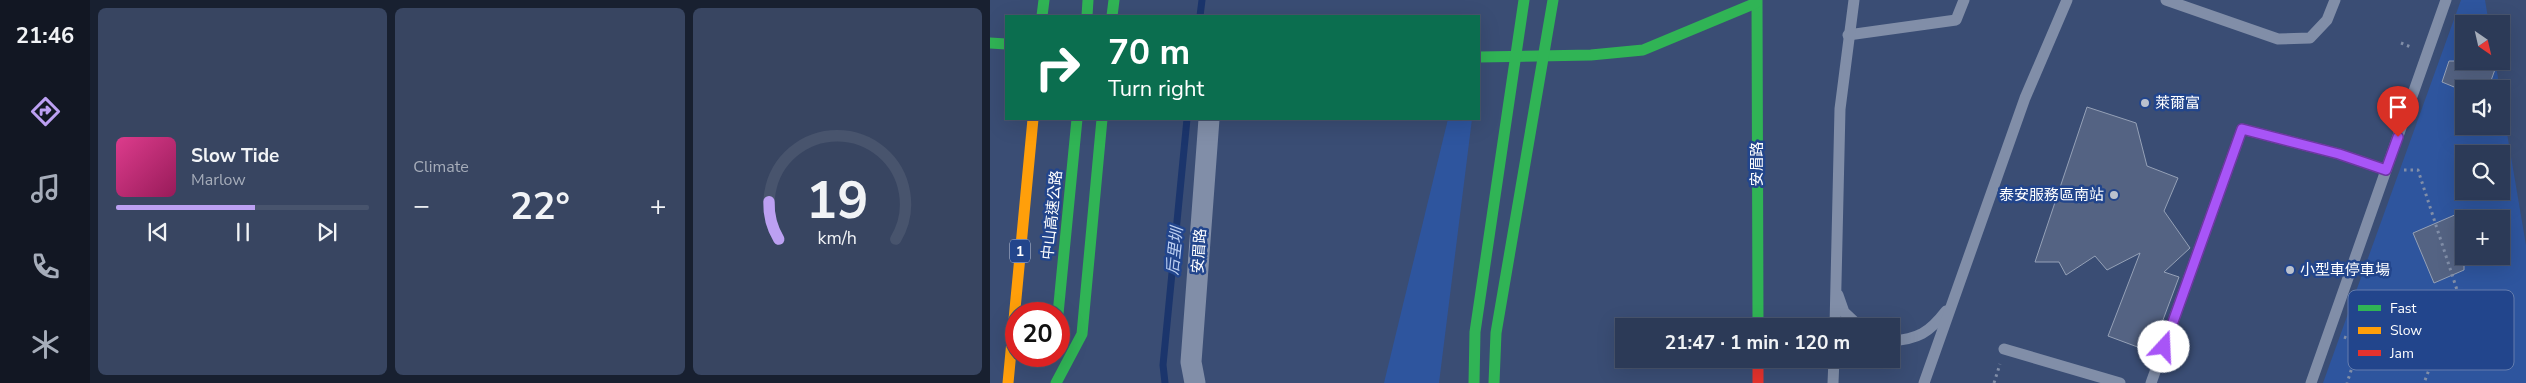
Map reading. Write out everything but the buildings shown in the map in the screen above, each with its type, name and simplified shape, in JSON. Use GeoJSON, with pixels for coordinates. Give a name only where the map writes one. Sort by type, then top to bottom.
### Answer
{"type":"FeatureCollection","features":[{"type":"Feature","properties":{"kind":"main road"},"geometry":{"type":"LineString","coordinates":[[1042,15],[1044,0]]}},
{"type":"Feature","properties":{"kind":"main road"},"geometry":{"type":"LineString","coordinates":[[1087,15],[1088,0]]}},
{"type":"Feature","properties":{"kind":"main road"},"geometry":{"type":"LineString","coordinates":[[1112,15],[1114,0]]}},
{"type":"Feature","properties":{"kind":"main road"},"geometry":{"type":"LineString","coordinates":[[1474,383],[1475,332],[1524,0]]}},
{"type":"Feature","properties":{"kind":"main road"},"geometry":{"type":"LineString","coordinates":[[1494,383],[1496,333],[1552,0]]}},
{"type":"Feature","properties":{"kind":"main road","name":"安眉路"},"geometry":{"type":"LineString","coordinates":[[1480,57],[1591,56],[1643,50],[1756,1],[1758,318]]}},
{"type":"Feature","properties":{"kind":"main road"},"geometry":{"type":"LineString","coordinates":[[990,43],[1005,44]]}},
{"type":"Feature","properties":{"kind":"main road","name":"中山高速公路"},"geometry":{"type":"LineString","coordinates":[[1008,383],[1033,120]]}},
{"type":"Feature","properties":{"kind":"main road","name":"中山高速公路"},"geometry":{"type":"LineString","coordinates":[[1059,302],[1077,120]]}},
{"type":"Feature","properties":{"kind":"main road"},"geometry":{"type":"LineString","coordinates":[[1056,383],[1082,334],[1102,120]]}},
{"type":"Feature","properties":{"kind":"main road"},"geometry":{"type":"LineString","coordinates":[[1051,383],[1053,367]]}},
{"type":"Feature","properties":{"kind":"main road"},"geometry":{"type":"LineString","coordinates":[[1758,368],[1758,383]]}},
{"type":"Feature","properties":{"kind":"street","name":"安眉路"},"geometry":{"type":"LineString","coordinates":[[1195,383],[1191,362],[1209,120]]}},
{"type":"Feature","properties":{"kind":"lane"},"geometry":{"type":"LineString","coordinates":[[1835,318],[1840,109],[1854,0]]}},
{"type":"Feature","properties":{"kind":"lane"},"geometry":{"type":"LineString","coordinates":[[1848,35],[1956,20],[1964,0]]}},
{"type":"Feature","properties":{"kind":"lane"},"geometry":{"type":"LineString","coordinates":[[1924,383],[2025,98],[2067,0]]}},
{"type":"Feature","properties":{"kind":"lane"},"geometry":{"type":"LineString","coordinates":[[2166,0],[2278,39],[2310,38],[2327,20],[2335,0]]}},
{"type":"Feature","properties":{"kind":"lane"},"geometry":{"type":"LineString","coordinates":[[2311,383],[2446,0]]}},
{"type":"Feature","properties":{"kind":"lane"},"geometry":{"type":"LineString","coordinates":[[2151,383],[2242,129],[2339,154],[2386,170]]}},
{"type":"Feature","properties":{"kind":"lane"},"geometry":{"type":"LineString","coordinates":[[1836,288],[1844,312],[1850,318]]}},
{"type":"Feature","properties":{"kind":"lane"},"geometry":{"type":"LineString","coordinates":[[1900,340],[1912,339],[1929,329],[1951,304]]}},
{"type":"Feature","properties":{"kind":"lane"},"geometry":{"type":"LineString","coordinates":[[2004,349],[2120,383]]}},
{"type":"Feature","properties":{"kind":"lane"},"geometry":{"type":"LineString","coordinates":[[1833,383],[1834,368]]}},
{"type":"Feature","properties":{"kind":"path"},"geometry":{"type":"LineString","coordinates":[[2386,170],[2418,170],[2457,290]]}},
{"type":"Feature","properties":{"kind":"path"},"geometry":{"type":"LineString","coordinates":[[2329,331],[2348,338]]}},
{"type":"Feature","properties":{"kind":"path"},"geometry":{"type":"LineString","coordinates":[[2347,383],[2351,370]]}},
{"type":"Feature","properties":{"kind":"path"},"geometry":{"type":"LineString","coordinates":[[2424,383],[2429,370]]}},
{"type":"Feature","properties":{"kind":"shaded area"},"geometry":{"type":"Polygon","coordinates":[[[2461,0],[2485,0],[2488,15],[2456,15],[2461,0]]]}},
{"type":"Feature","properties":{"kind":"shaded area"},"geometry":{"type":"Polygon","coordinates":[[[2455,17],[2455,70],[2497,70],[2498,80],[2455,80],[2455,135],[2507,135],[2509,145],[2455,145],[2455,200],[2510,200],[2510,151],[2526,245],[2526,383],[2323,383],[2348,314],[2348,370],[2514,370],[2514,290],[2357,290],[2455,17]]]}},
{"type":"Feature","properties":{"kind":"shaded area"},"geometry":{"type":"Polygon","coordinates":[[[1448,120],[1472,120],[1439,383],[1384,383],[1448,120]]]}},
{"type":"Feature","properties":{"kind":"waterway","name":"后里圳"},"geometry":{"type":"LineString","coordinates":[[1200,15],[1202,0]]}},
{"type":"Feature","properties":{"kind":"waterway","name":"后里圳"},"geometry":{"type":"LineString","coordinates":[[1165,383],[1163,365],[1187,120]]}},
{"type":"Feature","properties":{"kind":"traffic: fast"},"geometry":{"type":"LineString","coordinates":[[1042,15],[1044,0]]}},
{"type":"Feature","properties":{"kind":"traffic: fast"},"geometry":{"type":"LineString","coordinates":[[1087,15],[1088,0]]}},
{"type":"Feature","properties":{"kind":"traffic: fast"},"geometry":{"type":"LineString","coordinates":[[1112,15],[1114,0]]}},
{"type":"Feature","properties":{"kind":"traffic: fast"},"geometry":{"type":"LineString","coordinates":[[1474,383],[1475,332],[1524,0]]}},
{"type":"Feature","properties":{"kind":"traffic: fast"},"geometry":{"type":"LineString","coordinates":[[1494,383],[1496,333],[1553,0]]}},
{"type":"Feature","properties":{"kind":"traffic: fast"},"geometry":{"type":"LineString","coordinates":[[1757,0],[1758,318]]}},
{"type":"Feature","properties":{"kind":"traffic: fast"},"geometry":{"type":"LineString","coordinates":[[1480,57],[1591,55],[1643,50],[1756,3]]}},
{"type":"Feature","properties":{"kind":"traffic: fast"},"geometry":{"type":"LineString","coordinates":[[990,43],[1005,44]]}},
{"type":"Feature","properties":{"kind":"traffic: fast"},"geometry":{"type":"LineString","coordinates":[[1059,302],[1077,120]]}},
{"type":"Feature","properties":{"kind":"traffic: fast"},"geometry":{"type":"LineString","coordinates":[[1056,383],[1082,334],[1102,120]]}},
{"type":"Feature","properties":{"kind":"traffic: slow"},"geometry":{"type":"LineString","coordinates":[[1008,383],[1033,120]]}},
{"type":"Feature","properties":{"kind":"traffic: jam"},"geometry":{"type":"LineString","coordinates":[[1758,368],[1758,383]]}},
{"type":"Feature","properties":{"kind":"place","name":"萊爾富"},"geometry":{"type":"Point","coordinates":[2145,103]}},
{"type":"Feature","properties":{"kind":"place","name":"泰安服務區南站"},"geometry":{"type":"Point","coordinates":[2114,195]}},
{"type":"Feature","properties":{"kind":"place","name":"小型車停車場"},"geometry":{"type":"Point","coordinates":[2290,270]}},
{"type":"Feature","properties":{"kind":"route"},"geometry":{"type":"LineString","coordinates":[[2164,347],[2242,129],[2339,154],[2386,170],[2398,137]]}}]}
